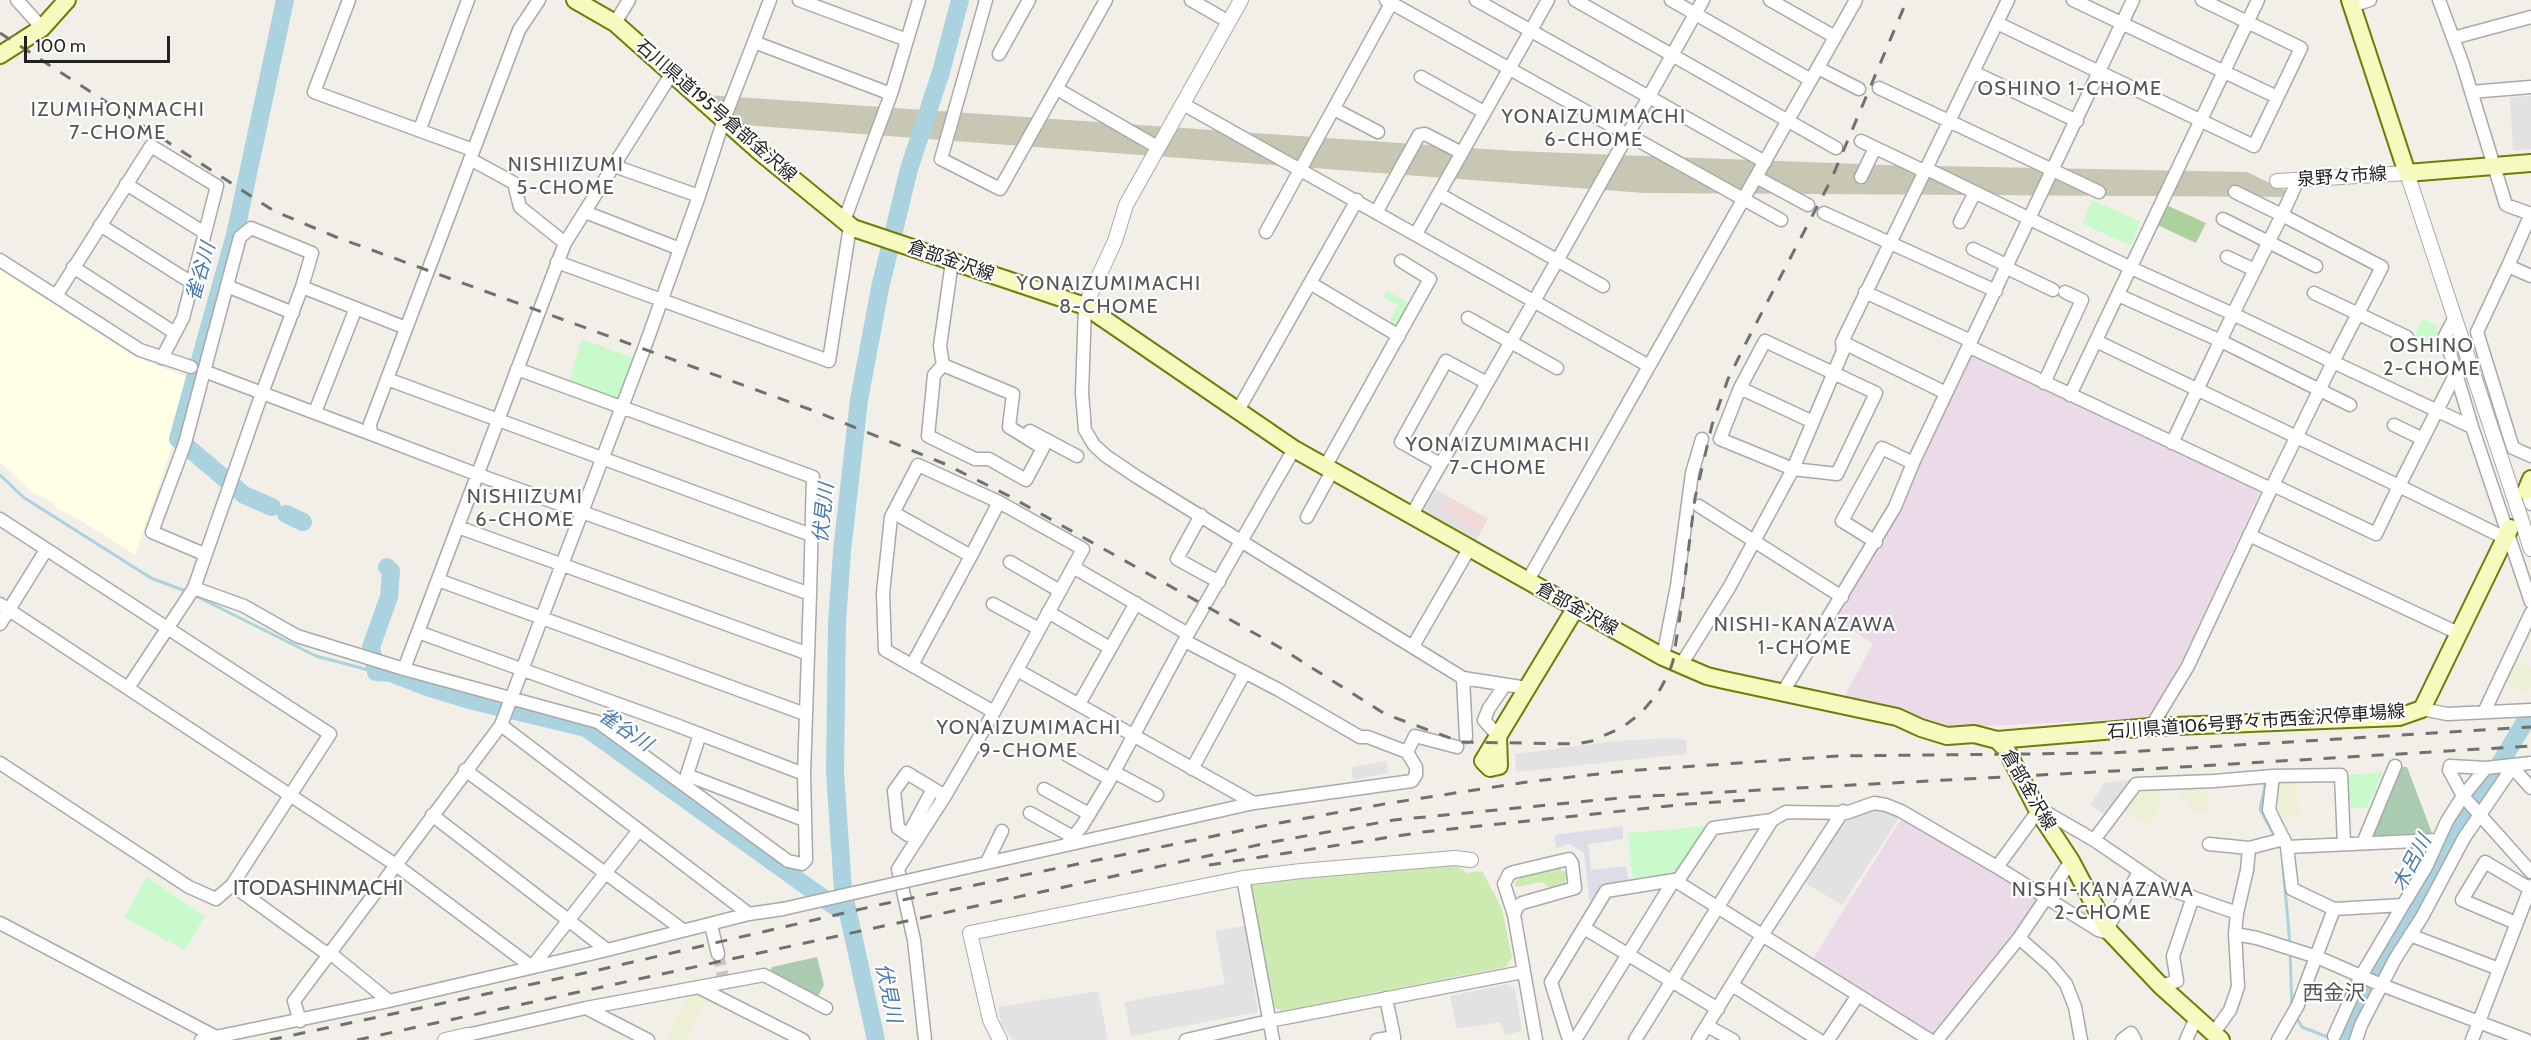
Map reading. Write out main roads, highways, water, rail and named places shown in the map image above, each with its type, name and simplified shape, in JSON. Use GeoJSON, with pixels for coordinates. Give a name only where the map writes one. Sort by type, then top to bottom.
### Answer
{"type":"FeatureCollection","features":[{"type":"Feature","properties":{"kind":"main road"},"geometry":{"type":"LineString","coordinates":[[2,50],[18,45],[42,28],[68,0]]}},
{"type":"Feature","properties":{"kind":"main road","name":"石川県道195号倉部金沢線"},"geometry":{"type":"LineString","coordinates":[[575,0],[615,22],[760,152],[849,225]]}},
{"type":"Feature","properties":{"kind":"main road"},"geometry":{"type":"LineString","coordinates":[[2351,3],[2408,173],[2531,163]]}},
{"type":"Feature","properties":{"kind":"main road","name":"倉部金沢線"},"geometry":{"type":"LineString","coordinates":[[849,225],[1085,306],[1294,449],[1663,657],[1707,676],[1898,717],[1921,728],[1947,735],[1974,734],[1997,740],[2006,749],[2038,811],[2071,861],[2109,931],[2161,986],[2217,1037]]}},
{"type":"Feature","properties":{"kind":"main road","name":"石川県道106号野々市西金沢停車場線"},"geometry":{"type":"LineString","coordinates":[[1997,740],[2151,728],[2399,717],[2422,709],[2508,533]]}},
{"type":"Feature","properties":{"kind":"main road"},"geometry":{"type":"LineString","coordinates":[[1498,736],[1575,609]]}},
{"type":"Feature","properties":{"kind":"waterway","name":"雀谷川"},"geometry":{"type":"LineString","coordinates":[[272,507],[244,495],[178,439],[235,235],[285,0]]}},
{"type":"Feature","properties":{"kind":"waterway","name":"伏見川"},"geometry":{"type":"LineString","coordinates":[[876,1040],[843,890],[835,772],[837,623],[842,551],[859,400],[880,288],[909,169],[941,72],[960,0]]}},
{"type":"Feature","properties":{"kind":"waterway"},"geometry":{"type":"LineString","coordinates":[[0,475],[23,497],[151,578],[188,592]]}},
{"type":"Feature","properties":{"kind":"waterway","name":"雀谷川"},"geometry":{"type":"LineString","coordinates":[[286,514],[303,522]]}},
{"type":"Feature","properties":{"kind":"waterway","name":"雀谷川"},"geometry":{"type":"LineString","coordinates":[[387,567],[391,571],[389,597],[371,647],[376,672],[391,673],[469,700],[586,728],[837,908]]}},
{"type":"Feature","properties":{"kind":"waterway"},"geometry":{"type":"LineString","coordinates":[[194,595],[316,656],[376,672]]}},
{"type":"Feature","properties":{"kind":"waterway","name":"木呂川"},"geometry":{"type":"LineString","coordinates":[[2344,1040],[2352,1017],[2380,960],[2412,912],[2461,818],[2489,782],[2531,712]]}},
{"type":"Feature","properties":{"kind":"waterway"},"geometry":{"type":"LineString","coordinates":[[2266,781],[2260,809],[2276,839]]}},
{"type":"Feature","properties":{"kind":"waterway"},"geometry":{"type":"LineString","coordinates":[[2283,865],[2290,945]]}},
{"type":"Feature","properties":{"kind":"waterway"},"geometry":{"type":"LineString","coordinates":[[2290,951],[2292,1008]]}},
{"type":"Feature","properties":{"kind":"waterway"},"geometry":{"type":"LineString","coordinates":[[2296,1017],[2302,1027],[2330,1038]]}},
{"type":"Feature","properties":{"kind":"tunnel"},"geometry":{"type":"LineString","coordinates":[[718,954],[723,977]]}},
{"type":"Feature","properties":{"kind":"railway"},"geometry":{"type":"LineString","coordinates":[[0,33],[274,211],[336,237],[817,412],[945,464],[1009,496],[1279,647],[1385,714],[1461,742],[1577,744],[1592,741],[1623,727],[1641,713],[1658,693],[1669,673],[1680,616],[1695,498],[1712,425],[1728,379],[1831,180],[1907,0]]}},
{"type":"Feature","properties":{"kind":"railway"},"geometry":{"type":"LineString","coordinates":[[270,1040],[594,971],[883,904],[1268,825],[1527,782],[1625,771],[1838,756],[2110,753],[2531,727]]}},
{"type":"Feature","properties":{"kind":"railway"},"geometry":{"type":"LineString","coordinates":[[357,1040],[1272,842],[1394,820],[1630,797],[2531,746]]}},
{"type":"Feature","properties":{"kind":"railway"},"geometry":{"type":"LineString","coordinates":[[1209,865],[1423,832],[1688,804],[1748,800]]}},
{"type":"Feature","properties":{"kind":"district","name":"OSHINO 1-CHOME"},"geometry":{"type":"Point","coordinates":[2070,89]}},
{"type":"Feature","properties":{"kind":"district","name":"IZUMIHONMACHI 7-CHOME"},"geometry":{"type":"Point","coordinates":[118,122]}},
{"type":"Feature","properties":{"kind":"district","name":"YONAIZUMIMACHI 6-CHOME"},"geometry":{"type":"Point","coordinates":[1594,128]}},
{"type":"Feature","properties":{"kind":"district","name":"NISHIIZUMI 5-CHOME"},"geometry":{"type":"Point","coordinates":[566,176]}},
{"type":"Feature","properties":{"kind":"district","name":"YONAIZUMIMACHI 8-CHOME"},"geometry":{"type":"Point","coordinates":[1109,296]}},
{"type":"Feature","properties":{"kind":"district","name":"OSHINO 2-CHOME"},"geometry":{"type":"Point","coordinates":[2432,358]}},
{"type":"Feature","properties":{"kind":"district","name":"YONAIZUMIMACHI 7-CHOME"},"geometry":{"type":"Point","coordinates":[1498,456]}},
{"type":"Feature","properties":{"kind":"district","name":"NISHIIZUMI 6-CHOME"},"geometry":{"type":"Point","coordinates":[525,508]}},
{"type":"Feature","properties":{"kind":"district","name":"NISHI-KANAZAWA 1-CHOME"},"geometry":{"type":"Point","coordinates":[1805,636]}},
{"type":"Feature","properties":{"kind":"district","name":"YONAIZUMIMACHI 9-CHOME"},"geometry":{"type":"Point","coordinates":[1029,740]}},
{"type":"Feature","properties":{"kind":"district","name":"ITODASHINMACHI"},"geometry":{"type":"Point","coordinates":[318,889]}},
{"type":"Feature","properties":{"kind":"district","name":"NISHI-KANAZAWA 2-CHOME"},"geometry":{"type":"Point","coordinates":[2103,902]}},
{"type":"Feature","properties":{"kind":"district","name":"西金沢"},"geometry":{"type":"Point","coordinates":[2334,994]}}]}
